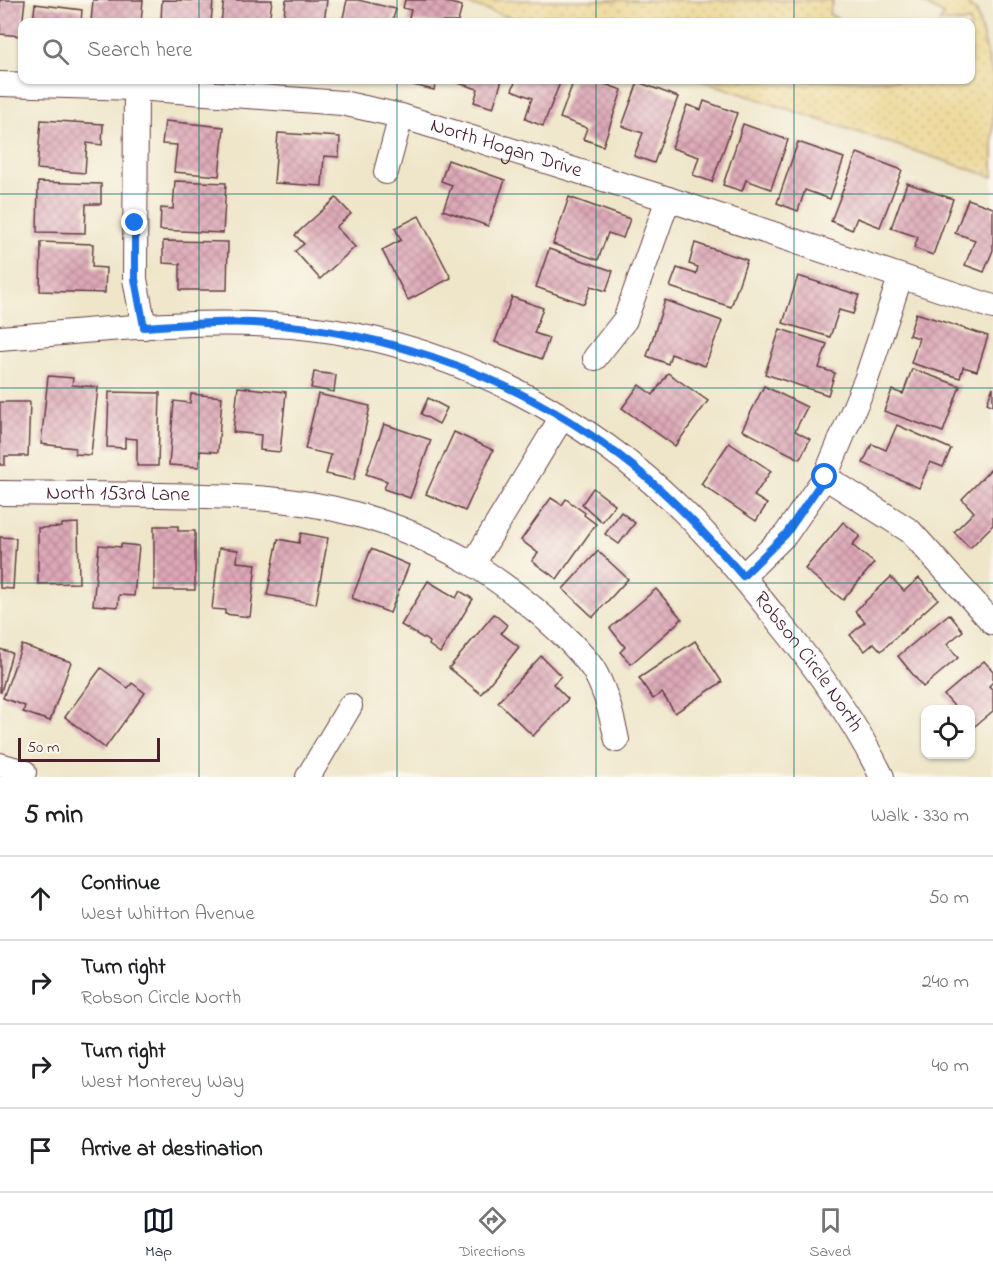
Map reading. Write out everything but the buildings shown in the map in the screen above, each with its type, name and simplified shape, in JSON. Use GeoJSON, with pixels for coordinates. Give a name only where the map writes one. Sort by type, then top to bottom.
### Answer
{"type":"FeatureCollection","features":[{"type":"Feature","properties":{"kind":"street","name":"North Hogan Drive"},"geometry":{"type":"LineString","coordinates":[[0,84],[136,88],[342,103],[401,116],[668,199],[993,308]]}},
{"type":"Feature","properties":{"kind":"street"},"geometry":{"type":"LineString","coordinates":[[136,88],[135,279],[144,327]]}},
{"type":"Feature","properties":{"kind":"street"},"geometry":{"type":"LineString","coordinates":[[386,172],[401,116]]}},
{"type":"Feature","properties":{"kind":"street"},"geometry":{"type":"LineString","coordinates":[[595,358],[625,321],[668,199]]}},
{"type":"Feature","properties":{"kind":"street"},"geometry":{"type":"LineString","coordinates":[[743,576],[786,534],[825,477],[866,380],[900,278]]}},
{"type":"Feature","properties":{"kind":"street","name":"Robson Circle North"},"geometry":{"type":"LineString","coordinates":[[0,338],[144,327],[252,323],[332,331],[371,339],[463,367],[531,399],[607,446],[679,507],[743,576],[830,688],[861,736],[882,777]]}},
{"type":"Feature","properties":{"kind":"street"},"geometry":{"type":"LineString","coordinates":[[473,564],[562,417]]}},
{"type":"Feature","properties":{"kind":"street"},"geometry":{"type":"LineString","coordinates":[[825,477],[910,531],[993,623]]}},
{"type":"Feature","properties":{"kind":"street","name":"North 153rd Lane"},"geometry":{"type":"LineString","coordinates":[[0,493],[278,498],[356,514],[394,526],[473,564],[537,610],[589,663],[596,674],[610,706],[617,740]]}},
{"type":"Feature","properties":{"kind":"street"},"geometry":{"type":"LineString","coordinates":[[308,777],[350,706]]}},
{"type":"Feature","properties":{"kind":"street"},"geometry":{"type":"LineString","coordinates":[[0,765],[24,772]]}},
{"type":"Feature","properties":{"kind":"sand"},"geometry":{"type":"Polygon","coordinates":[[[487,0],[833,0],[829,14],[836,18],[511,18],[461,2],[487,0]]]}},
{"type":"Feature","properties":{"kind":"sand"},"geometry":{"type":"Polygon","coordinates":[[[918,0],[964,0],[977,13],[993,77],[993,177],[712,84],[975,84],[975,18],[942,18],[944,15],[918,0]]]}},
{"type":"Feature","properties":{"kind":"route"},"geometry":{"type":"LineString","coordinates":[[135,223],[135,279],[144,327],[252,323],[332,331],[371,339],[463,367],[531,399],[607,446],[679,507],[743,576],[786,534],[825,477]]}}]}
